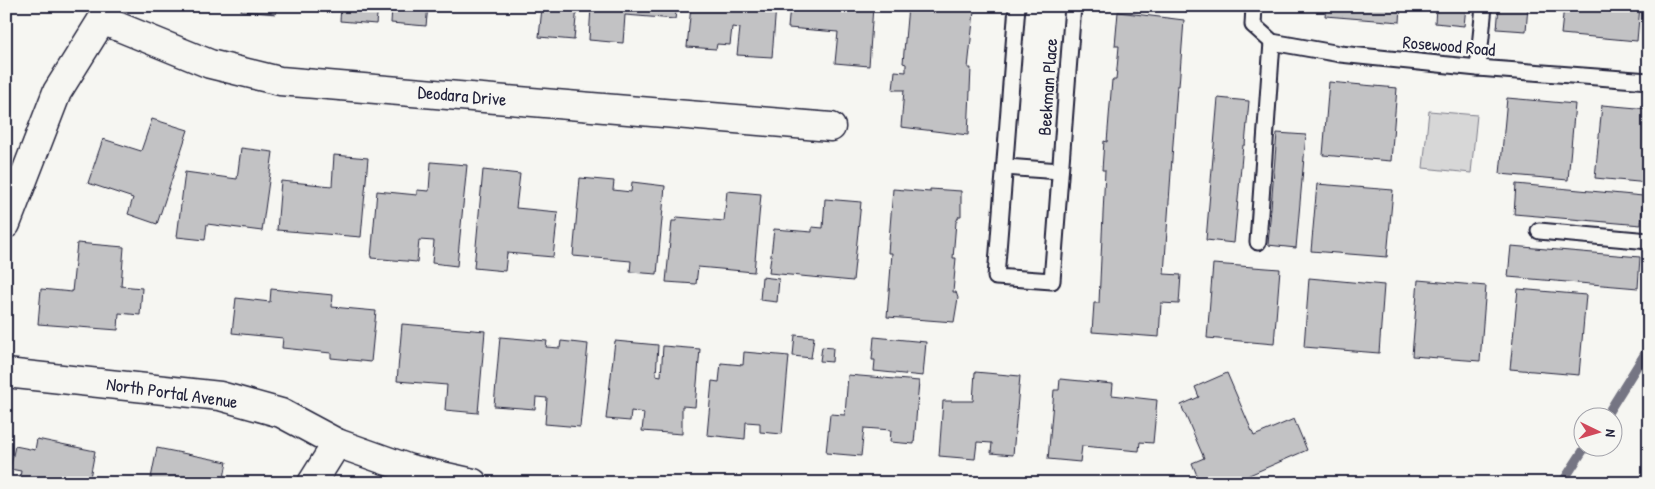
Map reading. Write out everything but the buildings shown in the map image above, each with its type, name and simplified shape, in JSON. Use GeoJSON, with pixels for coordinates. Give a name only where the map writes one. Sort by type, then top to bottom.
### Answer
{"type":"FeatureCollection","features":[{"type":"Feature","properties":{"kind":"street","name":"Deodara Drive"},"geometry":{"type":"LineString","coordinates":[[105,13],[210,64],[280,81],[831,127]]}},
{"type":"Feature","properties":{"kind":"street"},"geometry":{"type":"LineString","coordinates":[[6,224],[57,92],[105,13]]}},
{"type":"Feature","properties":{"kind":"street","name":"North Portal Avenue"},"geometry":{"type":"LineString","coordinates":[[6,373],[220,396],[282,413],[337,442],[410,469],[473,483]]}},
{"type":"Feature","properties":{"kind":"street"},"geometry":{"type":"LineString","coordinates":[[312,483],[337,442]]}},
{"type":"Feature","properties":{"kind":"lane","name":"Beekman Place"},"geometry":{"type":"LineString","coordinates":[[1017,6],[996,277],[1052,281],[1073,6]]}},
{"type":"Feature","properties":{"kind":"lane"},"geometry":{"type":"LineString","coordinates":[[1254,6],[1253,25],[1272,42],[1258,242]]}},
{"type":"Feature","properties":{"kind":"lane"},"geometry":{"type":"LineString","coordinates":[[1478,68],[1484,6]]}},
{"type":"Feature","properties":{"kind":"lane","name":"Rosewood Road"},"geometry":{"type":"LineString","coordinates":[[1272,42],[1340,54],[1478,68],[1649,81]]}},
{"type":"Feature","properties":{"kind":"lane"},"geometry":{"type":"LineString","coordinates":[[1005,167],[1060,171]]}},
{"type":"Feature","properties":{"kind":"lane"},"geometry":{"type":"LineString","coordinates":[[1539,231],[1649,240]]}},
{"type":"Feature","properties":{"kind":"shaded area"},"geometry":{"type":"Polygon","coordinates":[[[1429,111],[1477,115],[1471,173],[1423,168],[1429,111]]]}},
{"type":"Feature","properties":{"kind":"waterway"},"geometry":{"type":"LineString","coordinates":[[1612,406],[1649,347]]}},
{"type":"Feature","properties":{"kind":"waterway"},"geometry":{"type":"LineString","coordinates":[[1562,483],[1580,456]]}}]}
